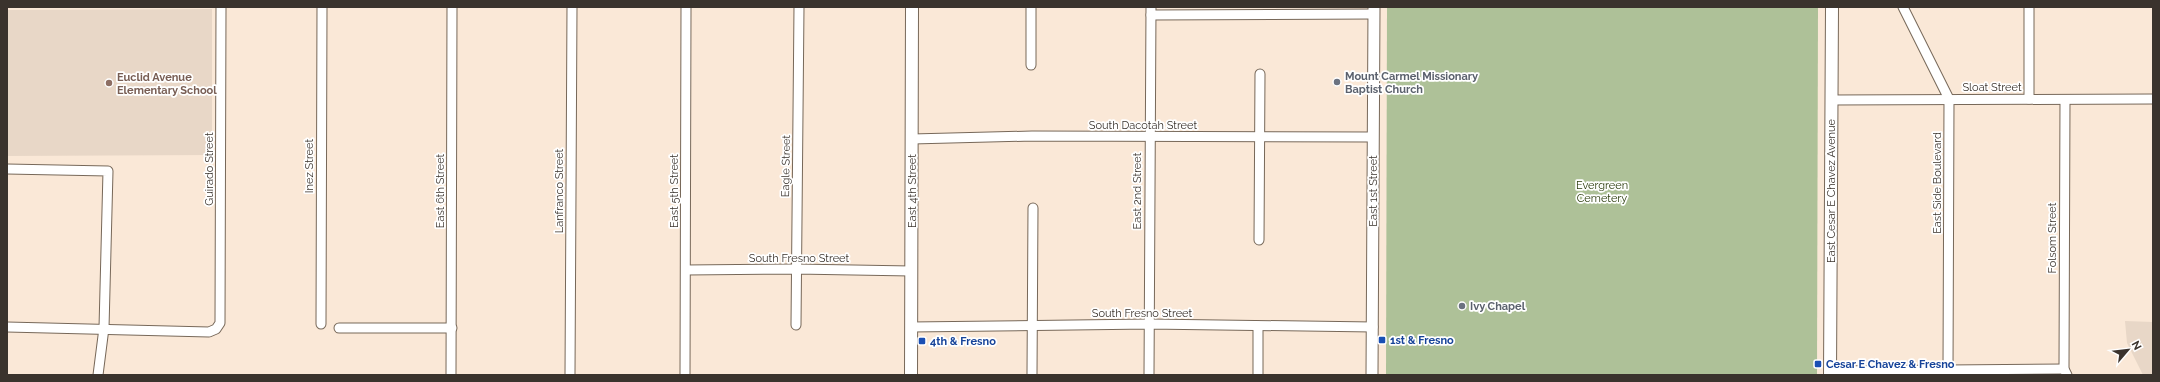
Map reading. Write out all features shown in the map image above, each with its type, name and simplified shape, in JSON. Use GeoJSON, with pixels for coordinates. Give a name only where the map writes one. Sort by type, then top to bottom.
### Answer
{"type":"FeatureCollection","features":[{"type":"Feature","properties":{"kind":"main road","name":"East 4th Street"},"geometry":{"type":"LineString","coordinates":[[910,375],[912,7]]}},
{"type":"Feature","properties":{"kind":"main road","name":"East Cesar E Chavez Avenue"},"geometry":{"type":"LineString","coordinates":[[1830,373],[1832,7]]}},
{"type":"Feature","properties":{"kind":"street","name":"Guirado Street"},"geometry":{"type":"LineString","coordinates":[[104,328],[209,332],[216,329],[220,323],[221,7]]}},
{"type":"Feature","properties":{"kind":"street","name":"Inez Street"},"geometry":{"type":"LineString","coordinates":[[321,324],[322,7]]}},
{"type":"Feature","properties":{"kind":"street","name":"East 6th Street"},"geometry":{"type":"LineString","coordinates":[[452,7],[452,375]]}},
{"type":"Feature","properties":{"kind":"street","name":"Lanfranco Street"},"geometry":{"type":"LineString","coordinates":[[570,375],[572,7]]}},
{"type":"Feature","properties":{"kind":"street","name":"East 5th Street"},"geometry":{"type":"LineString","coordinates":[[685,375],[686,7]]}},
{"type":"Feature","properties":{"kind":"street","name":"Eagle Street"},"geometry":{"type":"LineString","coordinates":[[796,325],[799,7]]}},
{"type":"Feature","properties":{"kind":"street"},"geometry":{"type":"LineString","coordinates":[[1031,7],[1031,65]]}},
{"type":"Feature","properties":{"kind":"street","name":"East Side Boulevard"},"geometry":{"type":"LineString","coordinates":[[1903,7],[1949,99],[1948,371]]}},
{"type":"Feature","properties":{"kind":"street"},"geometry":{"type":"LineString","coordinates":[[2029,7],[2029,99]]}},
{"type":"Feature","properties":{"kind":"street"},"geometry":{"type":"LineString","coordinates":[[1151,11],[1374,11]]}},
{"type":"Feature","properties":{"kind":"street","name":"East 2nd Street"},"geometry":{"type":"LineString","coordinates":[[1149,375],[1151,11]]}},
{"type":"Feature","properties":{"kind":"street","name":"East 1st Street"},"geometry":{"type":"LineString","coordinates":[[1372,375],[1374,11]]}},
{"type":"Feature","properties":{"kind":"street"},"geometry":{"type":"LineString","coordinates":[[1259,240],[1258,137],[1260,74]]}},
{"type":"Feature","properties":{"kind":"street","name":"Sloat Street"},"geometry":{"type":"LineString","coordinates":[[1831,100],[2153,99]]}},
{"type":"Feature","properties":{"kind":"street","name":"Folsom Street"},"geometry":{"type":"LineString","coordinates":[[2065,100],[2066,372]]}},
{"type":"Feature","properties":{"kind":"street","name":"South Dacotah Street"},"geometry":{"type":"LineString","coordinates":[[912,139],[1032,136],[1150,138],[1373,137]]}},
{"type":"Feature","properties":{"kind":"street"},"geometry":{"type":"LineString","coordinates":[[7,169],[108,171],[104,328],[98,375]]}},
{"type":"Feature","properties":{"kind":"street"},"geometry":{"type":"LineString","coordinates":[[1032,375],[1033,208]]}},
{"type":"Feature","properties":{"kind":"street","name":"South Fresno Street"},"geometry":{"type":"LineString","coordinates":[[686,270],[796,269],[911,271]]}},
{"type":"Feature","properties":{"kind":"street","name":"South Fresno Street"},"geometry":{"type":"LineString","coordinates":[[911,328],[1149,324],[1372,327]]}},
{"type":"Feature","properties":{"kind":"street"},"geometry":{"type":"LineString","coordinates":[[1258,326],[1258,375]]}},
{"type":"Feature","properties":{"kind":"street"},"geometry":{"type":"LineString","coordinates":[[7,327],[104,328]]}},
{"type":"Feature","properties":{"kind":"street"},"geometry":{"type":"LineString","coordinates":[[339,328],[452,328]]}},
{"type":"Feature","properties":{"kind":"street"},"geometry":{"type":"LineString","coordinates":[[1830,373],[1948,371],[2066,372]]}},
{"type":"Feature","properties":{"kind":"shaded area","name":"Euclid Avenue Elementary School"},"geometry":{"type":"Polygon","coordinates":[[[212,9],[212,155],[7,156],[7,10],[212,9]]]}},
{"type":"Feature","properties":{"kind":"shaded area"},"geometry":{"type":"Polygon","coordinates":[[[2125,321],[2153,322],[2153,375],[2143,375],[2127,343],[2125,321]]]}},
{"type":"Feature","properties":{"kind":"green space","name":"Evergreen Cemetery"},"geometry":{"type":"Polygon","coordinates":[[[1387,7],[1818,7],[1817,375],[1386,375],[1387,7]]]}},
{"type":"Feature","properties":{"kind":"place","name":"Mount Carmel Missionary Baptist Church"},"geometry":{"type":"Point","coordinates":[1337,82]}},
{"type":"Feature","properties":{"kind":"place","name":"Euclid Avenue Elementary School"},"geometry":{"type":"Point","coordinates":[109,83]}},
{"type":"Feature","properties":{"kind":"place","name":"Ivy Chapel"},"geometry":{"type":"Point","coordinates":[1462,306]}},
{"type":"Feature","properties":{"kind":"place","name":"1st & Fresno"},"geometry":{"type":"Point","coordinates":[1382,340]}},
{"type":"Feature","properties":{"kind":"place","name":"4th & Fresno"},"geometry":{"type":"Point","coordinates":[922,341]}},
{"type":"Feature","properties":{"kind":"place","name":"Cesar E Chavez & Fresno"},"geometry":{"type":"Point","coordinates":[1818,364]}}]}
